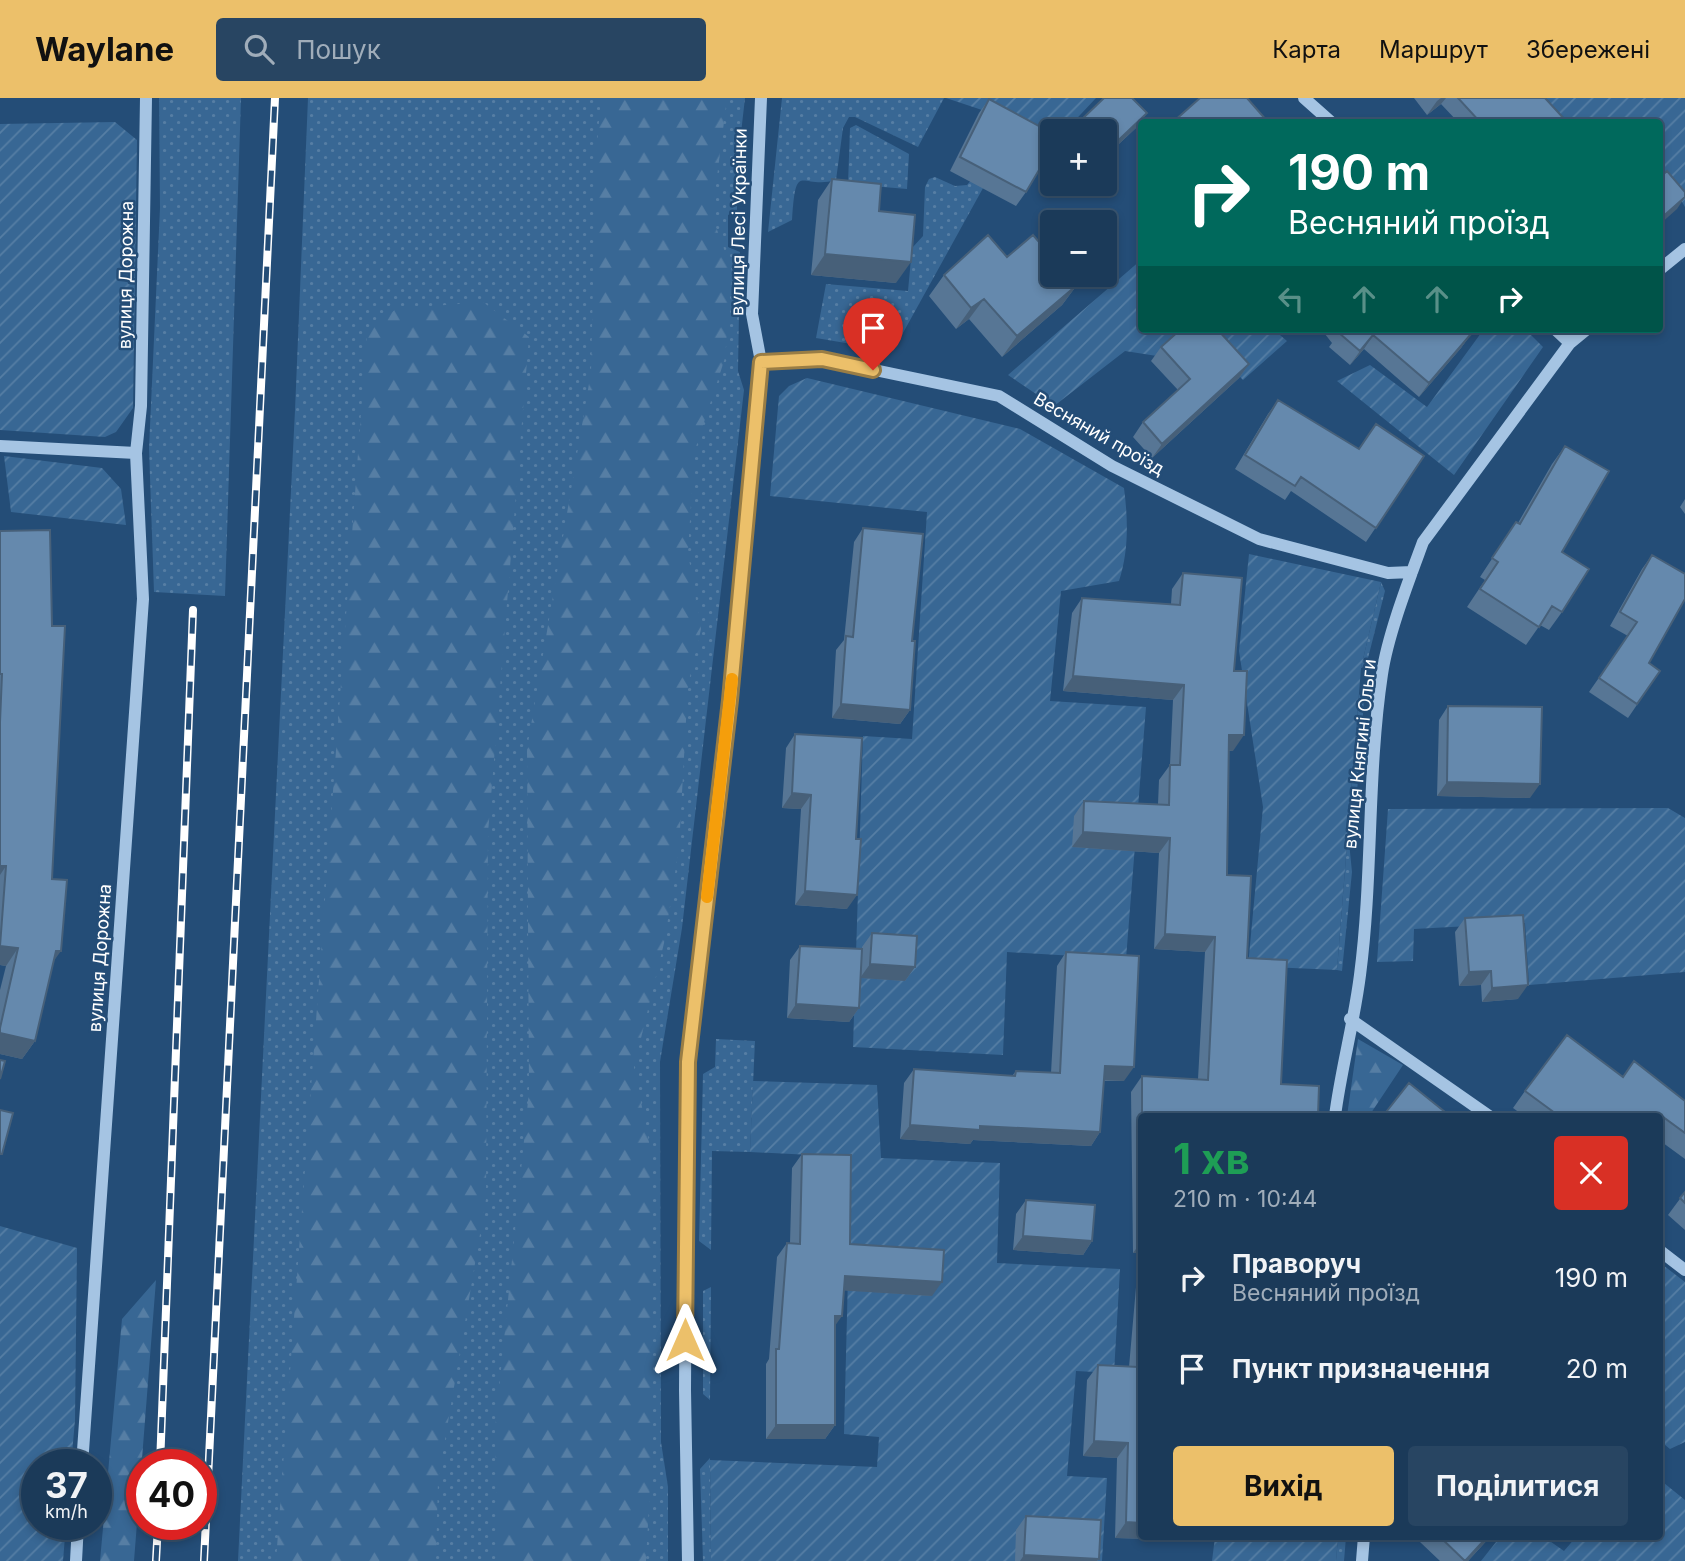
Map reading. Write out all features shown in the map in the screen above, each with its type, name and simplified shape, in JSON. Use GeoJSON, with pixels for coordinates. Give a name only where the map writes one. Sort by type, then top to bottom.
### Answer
{"type":"FeatureCollection","features":[{"type":"Feature","properties":{"kind":"street","name":"вулиця Дорожна"},"geometry":{"type":"LineString","coordinates":[[83,1449],[143,599],[136,453],[141,406],[146,98]]}},
{"type":"Feature","properties":{"kind":"street","name":"вулиця Лесі Українки"},"geometry":{"type":"LineString","coordinates":[[688,1561],[685,1390],[687,1077],[730,700],[761,362],[752,314],[761,98]]}},
{"type":"Feature","properties":{"kind":"street"},"geometry":{"type":"LineString","coordinates":[[1304,98],[1328,119]]}},
{"type":"Feature","properties":{"kind":"street"},"geometry":{"type":"LineString","coordinates":[[1663,267],[1685,249]]}},
{"type":"Feature","properties":{"kind":"street"},"geometry":{"type":"LineString","coordinates":[[1559,333],[1570,343]]}},
{"type":"Feature","properties":{"kind":"street","name":"вулиця Княгині Ольги"},"geometry":{"type":"LineString","coordinates":[[1335,1113],[1350,1019],[1360,975],[1382,671],[1412,572],[1423,542],[1570,343],[1582,333]]}},
{"type":"Feature","properties":{"kind":"street","name":"Весняний проїзд"},"geometry":{"type":"LineString","coordinates":[[761,362],[822,359],[999,396],[1112,466],[1259,539],[1388,573],[1412,572]]}},
{"type":"Feature","properties":{"kind":"street"},"geometry":{"type":"LineString","coordinates":[[0,446],[136,453]]}},
{"type":"Feature","properties":{"kind":"street"},"geometry":{"type":"LineString","coordinates":[[1350,1019],[1485,1113]]}},
{"type":"Feature","properties":{"kind":"street"},"geometry":{"type":"LineString","coordinates":[[1663,1253],[1685,1270]]}},
{"type":"Feature","properties":{"kind":"street"},"geometry":{"type":"LineString","coordinates":[[76,1561],[77,1540]]}},
{"type":"Feature","properties":{"kind":"street"},"geometry":{"type":"LineString","coordinates":[[1362,1561],[1364,1540]]}},
{"type":"Feature","properties":{"kind":"green space"},"geometry":{"type":"Polygon","coordinates":[[[159,98],[241,98],[225,596],[154,592],[149,448],[160,208],[159,98]]]}},
{"type":"Feature","properties":{"kind":"green space"},"geometry":{"type":"Polygon","coordinates":[[[308,98],[745,98],[737,168],[737,210],[728,215],[728,247],[740,252],[738,371],[744,390],[682,928],[660,1062],[661,1442],[668,1487],[668,1561],[238,1561],[308,98]]]}},
{"type":"Feature","properties":{"kind":"green space"},"geometry":{"type":"Polygon","coordinates":[[[601,98],[727,98],[712,216],[732,271],[725,358],[694,453],[688,553],[701,629],[688,685],[679,847],[665,939],[634,1067],[650,1147],[653,1431],[646,1561],[498,1561],[495,1429],[529,1091],[527,749],[591,372],[596,157],[601,98]]]}},
{"type":"Feature","properties":{"kind":"green space"},"geometry":{"type":"Polygon","coordinates":[[[782,98],[944,98],[918,147],[855,117],[849,117],[843,128],[836,180],[802,180],[798,183],[792,220],[768,232],[782,98]]]}},
{"type":"Feature","properties":{"kind":"green space"},"geometry":{"type":"Polygon","coordinates":[[[946,98],[1096,98],[1076,119],[1040,119],[1040,133],[946,98]]]}},
{"type":"Feature","properties":{"kind":"green space"},"geometry":{"type":"Polygon","coordinates":[[[1546,98],[1685,98],[1685,207],[1663,170],[1663,119],[1565,119],[1546,98]]]}},
{"type":"Feature","properties":{"kind":"green space"},"geometry":{"type":"Polygon","coordinates":[[[115,122],[137,140],[133,408],[116,432],[105,437],[0,430],[0,124],[115,122]]]}},
{"type":"Feature","properties":{"kind":"green space"},"geometry":{"type":"Polygon","coordinates":[[[1019,123],[893,351],[816,338],[826,284],[908,291],[912,248],[923,236],[925,187],[929,179],[935,177],[955,186],[967,185],[1019,123]]]}},
{"type":"Feature","properties":{"kind":"green space"},"geometry":{"type":"Polygon","coordinates":[[[856,125],[909,154],[907,189],[848,184],[850,128],[856,125]]]}},
{"type":"Feature","properties":{"kind":"green space"},"geometry":{"type":"Polygon","coordinates":[[[1138,263],[1138,333],[1182,333],[1157,356],[1125,351],[1054,406],[1008,375],[1110,287],[1117,287],[1117,281],[1138,263]]]}},
{"type":"Feature","properties":{"kind":"green space"},"geometry":{"type":"Polygon","coordinates":[[[483,302],[529,337],[488,833],[486,1199],[438,1481],[436,1561],[276,1561],[367,332],[396,309],[483,302]]]}},
{"type":"Feature","properties":{"kind":"green space"},"geometry":{"type":"Polygon","coordinates":[[[1198,333],[1278,333],[1287,341],[1243,380],[1198,333]]]}},
{"type":"Feature","properties":{"kind":"green space"},"geometry":{"type":"Polygon","coordinates":[[[1481,333],[1529,333],[1543,347],[1454,475],[1337,381],[1370,365],[1427,407],[1481,333]]]}},
{"type":"Feature","properties":{"kind":"green space"},"geometry":{"type":"Polygon","coordinates":[[[807,378],[1020,429],[1124,488],[1127,535],[1119,581],[1061,591],[1050,701],[1146,707],[1126,959],[1007,952],[1003,1055],[853,1047],[863,736],[912,739],[927,512],[770,496],[779,396],[789,386],[807,378]]]}},
{"type":"Feature","properties":{"kind":"green space"},"geometry":{"type":"Polygon","coordinates":[[[4,456],[102,468],[121,489],[126,525],[11,512],[4,456]]]}},
{"type":"Feature","properties":{"kind":"green space"},"geometry":{"type":"Polygon","coordinates":[[[1249,554],[1381,582],[1361,668],[1337,970],[1248,966],[1263,807],[1239,651],[1249,554]]]}},
{"type":"Feature","properties":{"kind":"green space"},"geometry":{"type":"Polygon","coordinates":[[[1381,582],[1385,591],[1366,666],[1361,668],[1381,582]]]}},
{"type":"Feature","properties":{"kind":"green space"},"geometry":{"type":"Polygon","coordinates":[[[1359,694],[1364,701],[1355,818],[1349,822],[1359,694]]]}},
{"type":"Feature","properties":{"kind":"green space"},"geometry":{"type":"Polygon","coordinates":[[[1668,808],[1685,818],[1685,972],[1529,985],[1525,923],[1414,929],[1413,961],[1377,962],[1388,809],[1668,808]]]}},
{"type":"Feature","properties":{"kind":"green space"},"geometry":{"type":"Polygon","coordinates":[[[1348,832],[1352,872],[1342,971],[1337,970],[1348,832]]]}},
{"type":"Feature","properties":{"kind":"green space"},"geometry":{"type":"Polygon","coordinates":[[[716,1039],[755,1041],[750,1152],[712,1151],[711,1250],[699,1241],[703,1074],[715,1067],[716,1039]]]}},
{"type":"Feature","properties":{"kind":"green space"},"geometry":{"type":"Polygon","coordinates":[[[1358,1039],[1403,1065],[1371,1113],[1347,1113],[1358,1039]]]}},
{"type":"Feature","properties":{"kind":"green space"},"geometry":{"type":"Polygon","coordinates":[[[753,1081],[877,1085],[881,1158],[1000,1163],[997,1263],[1120,1269],[1114,1373],[1076,1371],[1067,1476],[1107,1478],[1102,1561],[711,1561],[710,1460],[877,1467],[879,1437],[844,1434],[851,1157],[750,1152],[753,1081]]]}},
{"type":"Feature","properties":{"kind":"green space"},"geometry":{"type":"Polygon","coordinates":[[[0,1226],[77,1248],[72,1449],[21,1449],[21,1540],[65,1540],[63,1561],[0,1561],[0,1226]]]}},
{"type":"Feature","properties":{"kind":"green space"},"geometry":{"type":"Polygon","coordinates":[[[1663,1265],[1685,1282],[1685,1442],[1670,1449],[1663,1443],[1663,1265]]]}},
{"type":"Feature","properties":{"kind":"green space"},"geometry":{"type":"Polygon","coordinates":[[[156,1280],[143,1449],[126,1449],[126,1540],[136,1540],[134,1561],[100,1561],[102,1540],[112,1540],[110,1449],[122,1319],[156,1280]]]}},
{"type":"Feature","properties":{"kind":"green space"},"geometry":{"type":"Polygon","coordinates":[[[711,1287],[710,1400],[703,1394],[703,1291],[711,1287]]]}},
{"type":"Feature","properties":{"kind":"green space"},"geometry":{"type":"Polygon","coordinates":[[[710,1458],[711,1561],[703,1561],[700,1469],[710,1458]]]}},
{"type":"Feature","properties":{"kind":"green space"},"geometry":{"type":"Polygon","coordinates":[[[1663,1482],[1685,1500],[1685,1561],[1481,1561],[1498,1540],[1548,1540],[1564,1551],[1573,1540],[1663,1540],[1663,1482]]]}},
{"type":"Feature","properties":{"kind":"green space"},"geometry":{"type":"Polygon","coordinates":[[[1215,1540],[1338,1540],[1336,1561],[1212,1561],[1215,1540]]]}},
{"type":"Feature","properties":{"kind":"green space"},"geometry":{"type":"Polygon","coordinates":[[[1338,1540],[1346,1540],[1344,1561],[1336,1561],[1338,1540]]]}},
{"type":"Feature","properties":{"kind":"building"},"geometry":{"type":"Polygon","coordinates":[[[1104,98],[1132,98],[1147,113],[1117,142],[1117,119],[1082,119],[1104,98]]]}},
{"type":"Feature","properties":{"kind":"building"},"geometry":{"type":"Polygon","coordinates":[[[1200,98],[1247,98],[1265,119],[1176,119],[1200,98]]]}},
{"type":"Feature","properties":{"kind":"building"},"geometry":{"type":"Polygon","coordinates":[[[1458,98],[1545,98],[1564,119],[1477,119],[1458,98]]]}},
{"type":"Feature","properties":{"kind":"building"},"geometry":{"type":"Polygon","coordinates":[[[989,99],[1040,127],[1040,168],[1026,192],[960,157],[989,99]]]}},
{"type":"Feature","properties":{"kind":"building"},"geometry":{"type":"Polygon","coordinates":[[[1667,171],[1685,192],[1685,197],[1663,216],[1663,174],[1667,171]]]}},
{"type":"Feature","properties":{"kind":"building"},"geometry":{"type":"Polygon","coordinates":[[[832,179],[881,184],[879,211],[915,215],[911,262],[825,254],[832,179]]]}},
{"type":"Feature","properties":{"kind":"building"},"geometry":{"type":"Polygon","coordinates":[[[988,235],[1007,257],[1033,235],[1040,243],[1040,287],[1075,287],[1017,336],[984,299],[971,308],[944,275],[988,235]]]}},
{"type":"Feature","properties":{"kind":"building"},"geometry":{"type":"Polygon","coordinates":[[[1177,333],[1221,333],[1249,364],[1162,444],[1143,422],[1190,379],[1161,347],[1177,333]]]}},
{"type":"Feature","properties":{"kind":"building"},"geometry":{"type":"Polygon","coordinates":[[[1339,333],[1471,334],[1429,383],[1373,335],[1360,351],[1339,333]]]}},
{"type":"Feature","properties":{"kind":"building"},"geometry":{"type":"Polygon","coordinates":[[[1278,400],[1359,449],[1376,424],[1424,456],[1376,528],[1301,477],[1295,486],[1245,455],[1278,400]]]}},
{"type":"Feature","properties":{"kind":"building"},"geometry":{"type":"Polygon","coordinates":[[[1565,446],[1609,471],[1562,552],[1589,569],[1562,612],[1552,606],[1539,627],[1480,589],[1498,562],[1492,558],[1516,522],[1520,524],[1565,446]]]}},
{"type":"Feature","properties":{"kind":"building"},"geometry":{"type":"Polygon","coordinates":[[[863,528],[923,534],[912,641],[915,641],[910,710],[841,704],[846,636],[853,637],[863,528]]]}},
{"type":"Feature","properties":{"kind":"building"},"geometry":{"type":"Polygon","coordinates":[[[50,530],[52,626],[65,626],[52,879],[67,880],[61,951],[56,951],[35,1041],[0,1033],[18,948],[0,946],[6,866],[0,866],[0,531],[50,530]]]}},
{"type":"Feature","properties":{"kind":"building"},"geometry":{"type":"Polygon","coordinates":[[[1652,555],[1685,574],[1685,599],[1649,663],[1660,671],[1637,704],[1599,678],[1637,622],[1620,612],[1652,555]]]}},
{"type":"Feature","properties":{"kind":"building"},"geometry":{"type":"Polygon","coordinates":[[[1183,573],[1242,578],[1234,671],[1247,671],[1244,735],[1229,735],[1227,875],[1251,876],[1247,958],[1287,960],[1281,1084],[1319,1086],[1318,1113],[1142,1113],[1142,1076],[1208,1080],[1215,937],[1165,934],[1170,838],[1083,832],[1084,801],[1169,805],[1170,765],[1180,765],[1184,685],[1073,676],[1082,598],[1180,605],[1183,573]]]}},
{"type":"Feature","properties":{"kind":"building"},"geometry":{"type":"Polygon","coordinates":[[[1448,706],[1542,707],[1540,784],[1447,782],[1448,706]]]}},
{"type":"Feature","properties":{"kind":"building"},"geometry":{"type":"Polygon","coordinates":[[[795,734],[862,738],[856,839],[861,839],[857,895],[805,891],[811,795],[792,793],[795,734]]]}},
{"type":"Feature","properties":{"kind":"building"},"geometry":{"type":"Polygon","coordinates":[[[1523,915],[1528,985],[1492,988],[1491,971],[1469,972],[1465,918],[1523,915]]]}},
{"type":"Feature","properties":{"kind":"building"},"geometry":{"type":"Polygon","coordinates":[[[872,933],[917,936],[915,967],[870,964],[872,933]]]}},
{"type":"Feature","properties":{"kind":"building"},"geometry":{"type":"Polygon","coordinates":[[[800,946],[862,949],[859,1008],[796,1004],[800,946]]]}},
{"type":"Feature","properties":{"kind":"building"},"geometry":{"type":"Polygon","coordinates":[[[1066,952],[1139,956],[1134,1067],[1105,1066],[1100,1132],[980,1126],[980,1130],[910,1125],[914,1069],[1015,1076],[1016,1071],[1060,1073],[1066,952]]]}},
{"type":"Feature","properties":{"kind":"building"},"geometry":{"type":"Polygon","coordinates":[[[1567,1035],[1623,1077],[1634,1061],[1685,1101],[1685,1133],[1663,1117],[1663,1113],[1555,1113],[1525,1091],[1567,1035]]]}},
{"type":"Feature","properties":{"kind":"building"},"geometry":{"type":"Polygon","coordinates":[[[0,1060],[5,1061],[0,1079],[0,1060]]]}},
{"type":"Feature","properties":{"kind":"building"},"geometry":{"type":"Polygon","coordinates":[[[1409,1083],[1446,1113],[1385,1113],[1409,1083]]]}},
{"type":"Feature","properties":{"kind":"building"},"geometry":{"type":"Polygon","coordinates":[[[0,1110],[13,1113],[2,1154],[0,1154],[0,1110]]]}},
{"type":"Feature","properties":{"kind":"building"},"geometry":{"type":"Polygon","coordinates":[[[802,1154],[851,1155],[850,1244],[944,1250],[942,1282],[845,1276],[842,1316],[835,1316],[835,1425],[776,1425],[776,1349],[779,1349],[787,1243],[800,1244],[802,1154]]]}},
{"type":"Feature","properties":{"kind":"building"},"geometry":{"type":"Polygon","coordinates":[[[1026,1200],[1095,1205],[1092,1241],[1023,1236],[1026,1200]]]}},
{"type":"Feature","properties":{"kind":"building"},"geometry":{"type":"Polygon","coordinates":[[[1098,1365],[1138,1367],[1138,1523],[1126,1522],[1128,1443],[1094,1441],[1098,1365]]]}},
{"type":"Feature","properties":{"kind":"building"},"geometry":{"type":"Polygon","coordinates":[[[1026,1516],[1101,1520],[1099,1559],[1024,1555],[1026,1516]]]}},
{"type":"Feature","properties":{"kind":"building"},"geometry":{"type":"Polygon","coordinates":[[[1443,1540],[1484,1540],[1465,1561],[1443,1540]]]}},
{"type":"Feature","properties":{"kind":"railway"},"geometry":{"type":"LineString","coordinates":[[204,1561],[275,98]]}},
{"type":"Feature","properties":{"kind":"railway"},"geometry":{"type":"LineString","coordinates":[[161,1449],[193,610]]}},
{"type":"Feature","properties":{"kind":"railway"},"geometry":{"type":"LineString","coordinates":[[156,1561],[157,1540]]}},
{"type":"Feature","properties":{"kind":"slow traffic"},"geometry":{"type":"LineString","coordinates":[[707,897],[732,679]]}},
{"type":"Feature","properties":{"kind":"route"},"geometry":{"type":"LineString","coordinates":[[685,1340],[688,1062],[730,700],[761,362],[822,359],[873,370]]}}]}
